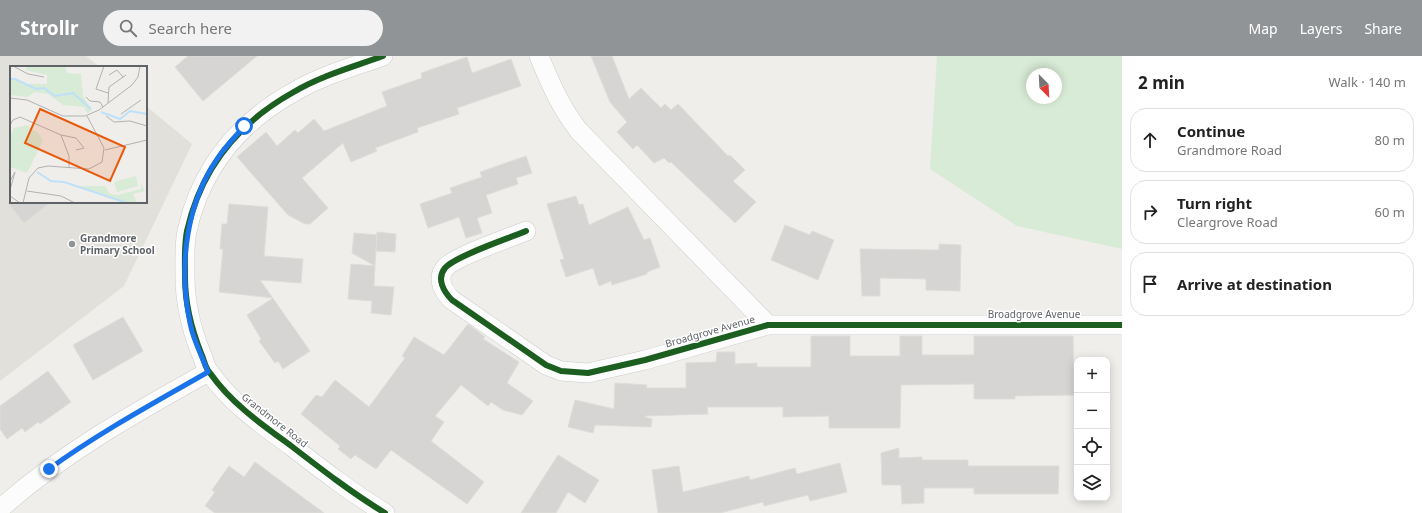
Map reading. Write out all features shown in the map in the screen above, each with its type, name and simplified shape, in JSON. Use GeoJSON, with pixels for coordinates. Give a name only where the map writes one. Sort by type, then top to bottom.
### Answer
{"type":"FeatureCollection","features":[{"type":"Feature","properties":{"kind":"street","name":"Grandmore Road"},"geometry":{"type":"LineString","coordinates":[[383,56],[321,79],[293,92],[264,110],[244,126],[222,152],[205,181],[187,231],[185,248],[185,286],[190,325],[208,372],[249,414],[354,494],[385,513]]}},
{"type":"Feature","properties":{"kind":"street","name":"Broadgrove Avenue"},"geometry":{"type":"LineString","coordinates":[[539,56],[556,97],[564,112],[579,132],[768,325]]}},
{"type":"Feature","properties":{"kind":"street","name":"Broadgrove Avenue"},"geometry":{"type":"LineString","coordinates":[[526,232],[458,259],[446,267],[441,275],[441,283],[445,293],[452,300],[546,365],[561,371],[588,373],[638,362],[768,325],[1122,325]]}},
{"type":"Feature","properties":{"kind":"street"},"geometry":{"type":"LineString","coordinates":[[0,509],[25,488],[82,446],[120,422],[208,372]]}},
{"type":"Feature","properties":{"kind":"shaded area","name":"Grandmore Primary School"},"geometry":{"type":"Polygon","coordinates":[[[0,56],[86,56],[99,66],[10,66],[10,203],[147,203],[147,107],[192,144],[124,286],[0,381],[0,56]]]}},
{"type":"Feature","properties":{"kind":"green space"},"geometry":{"type":"Polygon","coordinates":[[[937,56],[1122,56],[1122,249],[1017,226],[930,169],[937,56]]]}},
{"type":"Feature","properties":{"kind":"building"},"geometry":{"type":"Polygon","coordinates":[[[188,56],[257,56],[203,101],[175,67],[188,56]]]}},
{"type":"Feature","properties":{"kind":"building"},"geometry":{"type":"Polygon","coordinates":[[[591,56],[612,56],[629,99],[641,88],[661,108],[665,104],[671,110],[678,104],[728,156],[730,155],[745,170],[733,181],[756,202],[735,223],[671,162],[669,163],[664,158],[654,163],[637,145],[633,149],[617,132],[627,122],[610,102],[591,56]]]}},
{"type":"Feature","properties":{"kind":"building"},"geometry":{"type":"Polygon","coordinates":[[[467,57],[472,73],[511,59],[521,86],[457,108],[459,114],[417,128],[418,132],[375,148],[377,151],[351,162],[343,143],[302,178],[328,208],[310,224],[305,224],[288,215],[237,157],[266,132],[277,146],[295,130],[298,133],[314,119],[324,131],[387,106],[382,92],[422,78],[421,73],[467,57]]]}},
{"type":"Feature","properties":{"kind":"building"},"geometry":{"type":"Polygon","coordinates":[[[526,156],[532,173],[516,178],[518,184],[486,195],[492,213],[477,218],[482,233],[466,238],[459,217],[428,228],[420,204],[452,193],[450,188],[482,177],[480,172],[526,156]]]}},
{"type":"Feature","properties":{"kind":"building"},"geometry":{"type":"Polygon","coordinates":[[[576,196],[579,205],[583,204],[589,225],[628,207],[644,240],[650,238],[660,267],[647,272],[647,274],[612,285],[611,281],[599,286],[593,268],[566,277],[560,260],[564,259],[547,204],[576,196]]]}},
{"type":"Feature","properties":{"kind":"building"},"geometry":{"type":"Polygon","coordinates":[[[7,202],[50,203],[24,223],[7,202]]]}},
{"type":"Feature","properties":{"kind":"building"},"geometry":{"type":"Polygon","coordinates":[[[229,204],[268,207],[264,256],[303,259],[301,283],[260,280],[273,298],[219,292],[223,249],[220,249],[222,224],[227,224],[229,204]]]}},
{"type":"Feature","properties":{"kind":"building"},"geometry":{"type":"Polygon","coordinates":[[[785,225],[810,235],[812,231],[834,240],[818,280],[771,260],[785,225]]]}},
{"type":"Feature","properties":{"kind":"building"},"geometry":{"type":"Polygon","coordinates":[[[377,232],[396,234],[395,252],[376,251],[377,232]]]}},
{"type":"Feature","properties":{"kind":"building"},"geometry":{"type":"Polygon","coordinates":[[[354,233],[377,235],[375,266],[352,253],[354,233]]]}},
{"type":"Feature","properties":{"kind":"building"},"geometry":{"type":"Polygon","coordinates":[[[939,244],[961,245],[960,291],[926,290],[926,279],[880,278],[880,296],[862,296],[860,249],[939,250],[939,244]]]}},
{"type":"Feature","properties":{"kind":"building"},"geometry":{"type":"Polygon","coordinates":[[[351,264],[375,266],[374,286],[394,287],[391,315],[371,313],[372,301],[348,299],[351,264]]]}},
{"type":"Feature","properties":{"kind":"building"},"geometry":{"type":"Polygon","coordinates":[[[273,298],[310,351],[283,369],[278,361],[275,363],[259,341],[261,339],[247,315],[273,298]]]}},
{"type":"Feature","properties":{"kind":"building"},"geometry":{"type":"Polygon","coordinates":[[[123,317],[143,351],[93,380],[73,345],[123,317]]]}},
{"type":"Feature","properties":{"kind":"building"},"geometry":{"type":"Polygon","coordinates":[[[468,324],[485,337],[483,339],[519,362],[507,383],[533,401],[522,415],[503,410],[491,402],[488,406],[461,385],[435,416],[444,422],[431,441],[484,482],[467,504],[391,450],[376,469],[355,455],[351,459],[338,449],[340,446],[301,414],[316,395],[322,397],[335,380],[369,407],[405,358],[402,356],[414,337],[444,355],[468,324]]]}},
{"type":"Feature","properties":{"kind":"building"},"geometry":{"type":"Polygon","coordinates":[[[811,336],[850,336],[850,356],[900,356],[900,336],[922,336],[922,355],[974,355],[974,336],[1073,336],[1074,395],[1015,396],[1015,399],[974,399],[974,384],[901,385],[900,428],[829,428],[829,416],[783,417],[783,407],[707,407],[708,414],[645,416],[652,419],[651,427],[595,425],[593,433],[568,427],[575,400],[614,409],[615,383],[647,385],[646,388],[686,388],[686,363],[716,362],[717,352],[735,352],[735,364],[757,363],[757,367],[811,367],[811,336]]]}},
{"type":"Feature","properties":{"kind":"building"},"geometry":{"type":"Polygon","coordinates":[[[48,371],[71,402],[40,424],[38,422],[25,432],[22,428],[7,439],[0,429],[0,406],[48,371]]]}},
{"type":"Feature","properties":{"kind":"building"},"geometry":{"type":"Polygon","coordinates":[[[899,448],[899,458],[922,457],[922,460],[968,460],[968,466],[1059,466],[1058,494],[974,494],[974,488],[924,488],[924,503],[902,504],[901,485],[882,485],[881,453],[899,448]]]}},
{"type":"Feature","properties":{"kind":"building"},"geometry":{"type":"Polygon","coordinates":[[[558,455],[599,480],[585,503],[568,492],[556,513],[521,513],[558,455]]]}},
{"type":"Feature","properties":{"kind":"building"},"geometry":{"type":"Polygon","coordinates":[[[255,462],[324,513],[215,513],[205,506],[215,492],[212,490],[229,466],[244,477],[255,462]]]}},
{"type":"Feature","properties":{"kind":"building"},"geometry":{"type":"Polygon","coordinates":[[[840,463],[847,492],[810,501],[808,495],[764,506],[763,502],[720,513],[658,513],[652,470],[679,466],[683,492],[749,476],[750,480],[795,468],[797,474],[840,463]]]}},
{"type":"Feature","properties":{"kind":"cycle path"},"geometry":{"type":"LineString","coordinates":[[383,56],[337,72],[292,93],[272,105],[254,119],[224,150],[212,168],[193,208],[185,242],[185,287],[187,306],[197,344],[208,371],[218,384],[257,421],[337,480],[385,513]]}},
{"type":"Feature","properties":{"kind":"cycle path"},"geometry":{"type":"LineString","coordinates":[[526,231],[471,253],[451,263],[442,272],[441,281],[446,293],[452,300],[546,365],[561,371],[588,373],[645,360],[768,325],[1122,325]]}},
{"type":"Feature","properties":{"kind":"place","name":"Grandmore Primary School"},"geometry":{"type":"Point","coordinates":[72,244]}},
{"type":"Feature","properties":{"kind":"route"},"geometry":{"type":"LineString","coordinates":[[49,469],[120,422],[208,372],[190,325],[185,286],[185,248],[187,231],[205,181],[222,152],[244,126]]}}]}
